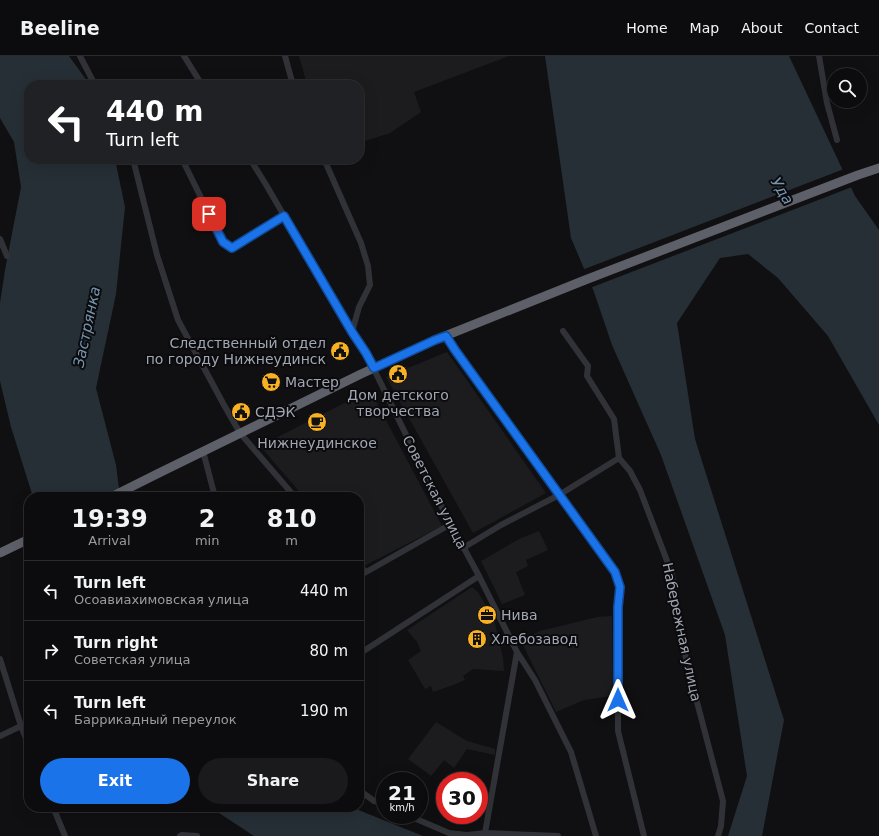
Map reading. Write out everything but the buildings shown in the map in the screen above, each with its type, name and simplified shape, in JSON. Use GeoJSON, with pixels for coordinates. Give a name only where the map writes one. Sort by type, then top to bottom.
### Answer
{"type":"FeatureCollection","features":[{"type":"Feature","properties":{"kind":"highway"},"geometry":{"type":"LineString","coordinates":[[121,492],[374,368],[435,340],[585,280],[879,168]]}},
{"type":"Feature","properties":{"kind":"highway"},"geometry":{"type":"LineString","coordinates":[[0,554],[24,542]]}},
{"type":"Feature","properties":{"kind":"street"},"geometry":{"type":"LineString","coordinates":[[80,56],[93,80]]}},
{"type":"Feature","properties":{"kind":"street"},"geometry":{"type":"LineString","coordinates":[[184,56],[199,80]]}},
{"type":"Feature","properties":{"kind":"street"},"geometry":{"type":"LineString","coordinates":[[285,56],[292,80]]}},
{"type":"Feature","properties":{"kind":"street"},"geometry":{"type":"LineString","coordinates":[[819,56],[827,103],[837,140]]}},
{"type":"Feature","properties":{"kind":"street"},"geometry":{"type":"LineString","coordinates":[[134,164],[157,255],[178,320],[240,433],[291,492]]}},
{"type":"Feature","properties":{"kind":"street"},"geometry":{"type":"LineString","coordinates":[[184,164],[223,242],[232,248],[284,216]]}},
{"type":"Feature","properties":{"kind":"street","name":"Советская улица"},"geometry":{"type":"LineString","coordinates":[[253,164],[352,332],[366,353],[438,500],[479,576],[517,652],[535,680],[571,752],[596,836]]}},
{"type":"Feature","properties":{"kind":"street"},"geometry":{"type":"LineString","coordinates":[[326,164],[361,243],[368,266],[370,285],[358,307],[352,332]]}},
{"type":"Feature","properties":{"kind":"street"},"geometry":{"type":"LineString","coordinates":[[0,239],[8,256]]}},
{"type":"Feature","properties":{"kind":"street","name":"Набережная улица"},"geometry":{"type":"LineString","coordinates":[[563,331],[588,366],[587,376],[614,420],[620,458],[630,471],[640,490],[672,574],[674,594],[687,664],[723,801],[722,826],[718,836]]}},
{"type":"Feature","properties":{"kind":"street"},"geometry":{"type":"LineString","coordinates":[[446,336],[615,572],[620,587],[618,607],[618,731],[644,836]]}},
{"type":"Feature","properties":{"kind":"street"},"geometry":{"type":"LineString","coordinates":[[203,451],[214,492]]}},
{"type":"Feature","properties":{"kind":"street"},"geometry":{"type":"LineString","coordinates":[[463,548],[620,458]]}},
{"type":"Feature","properties":{"kind":"street"},"geometry":{"type":"LineString","coordinates":[[364,570],[366,572],[451,524]]}},
{"type":"Feature","properties":{"kind":"street"},"geometry":{"type":"LineString","coordinates":[[364,651],[479,576]]}},
{"type":"Feature","properties":{"kind":"street"},"geometry":{"type":"LineString","coordinates":[[485,833],[517,652]]}},
{"type":"Feature","properties":{"kind":"street"},"geometry":{"type":"LineString","coordinates":[[0,659],[24,734]]}},
{"type":"Feature","properties":{"kind":"street"},"geometry":{"type":"LineString","coordinates":[[0,736],[21,726]]}},
{"type":"Feature","properties":{"kind":"street"},"geometry":{"type":"LineString","coordinates":[[364,794],[376,802]]}},
{"type":"Feature","properties":{"kind":"street"},"geometry":{"type":"LineString","coordinates":[[55,812],[65,836]]}},
{"type":"Feature","properties":{"kind":"street"},"geometry":{"type":"LineString","coordinates":[[427,824],[449,834],[467,835],[485,833],[558,836]]}},
{"type":"Feature","properties":{"kind":"street"},"geometry":{"type":"LineString","coordinates":[[181,835],[197,836]]}},
{"type":"Feature","properties":{"kind":"shaded area"},"geometry":{"type":"Polygon","coordinates":[[[299,56],[509,56],[414,92],[421,112],[390,133],[364,141],[364,80],[306,80],[299,56]]]}},
{"type":"Feature","properties":{"kind":"shaded area"},"geometry":{"type":"Polygon","coordinates":[[[447,352],[546,493],[473,533],[386,377],[447,352]]]}},
{"type":"Feature","properties":{"kind":"shaded area"},"geometry":{"type":"Polygon","coordinates":[[[370,390],[442,526],[364,566],[364,492],[300,492],[260,446],[370,390]]]}},
{"type":"Feature","properties":{"kind":"shaded area"},"geometry":{"type":"Polygon","coordinates":[[[539,531],[548,550],[526,560],[528,566],[516,572],[525,595],[502,604],[481,561],[519,539],[539,531]]]}},
{"type":"Feature","properties":{"kind":"shaded area","name":"Хлебозавод"},"geometry":{"type":"Polygon","coordinates":[[[472,587],[478,592],[494,619],[503,658],[504,671],[473,669],[463,676],[465,680],[456,684],[433,692],[431,686],[425,689],[408,660],[421,651],[417,642],[407,630],[472,587]]]}},
{"type":"Feature","properties":{"kind":"shaded area"},"geometry":{"type":"Polygon","coordinates":[[[612,616],[612,696],[584,700],[556,712],[521,641],[540,631],[597,617],[612,616]]]}},
{"type":"Feature","properties":{"kind":"shaded area"},"geometry":{"type":"Polygon","coordinates":[[[436,722],[467,741],[495,749],[495,755],[467,749],[454,768],[444,760],[431,776],[428,772],[426,772],[408,759],[436,722]]]}},
{"type":"Feature","properties":{"kind":"water","name":"Застрянка"},"geometry":{"type":"Polygon","coordinates":[[[0,56],[69,56],[86,80],[24,80],[24,164],[116,164],[125,207],[116,294],[96,388],[116,465],[119,492],[31,492],[11,427],[0,381],[0,303],[21,187],[14,142],[0,118],[0,56]]]}},
{"type":"Feature","properties":{"kind":"water","name":"Уда"},"geometry":{"type":"Polygon","coordinates":[[[545,56],[789,56],[855,196],[879,230],[879,425],[828,336],[778,278],[748,254],[720,258],[677,323],[695,439],[784,720],[762,836],[728,836],[747,776],[725,635],[661,455],[612,345],[594,292],[571,238],[545,56]]]}},
{"type":"Feature","properties":{"kind":"water"},"geometry":{"type":"Polygon","coordinates":[[[218,812],[363,812],[376,817],[376,824],[393,824],[423,836],[254,836],[218,812]]]}},
{"type":"Feature","properties":{"kind":"pier"},"geometry":{"type":"Polygon","coordinates":[[[844,169],[852,187],[590,288],[582,270],[844,169]]]}},
{"type":"Feature","properties":{"kind":"place","name":"Следственный отдел по городу Нижнеудинск"},"geometry":{"type":"Point","coordinates":[340,351]}},
{"type":"Feature","properties":{"kind":"place","name":"Дом детского творчества"},"geometry":{"type":"Point","coordinates":[398,374]}},
{"type":"Feature","properties":{"kind":"place","name":"Мастер"},"geometry":{"type":"Point","coordinates":[271,382]}},
{"type":"Feature","properties":{"kind":"place","name":"СДЭК"},"geometry":{"type":"Point","coordinates":[241,412]}},
{"type":"Feature","properties":{"kind":"place","name":"Нижнеудинское"},"geometry":{"type":"Point","coordinates":[317,422]}},
{"type":"Feature","properties":{"kind":"place","name":"Нива"},"geometry":{"type":"Point","coordinates":[487,615]}},
{"type":"Feature","properties":{"kind":"place","name":"Хлебозавод"},"geometry":{"type":"Point","coordinates":[477,639]}},
{"type":"Feature","properties":{"kind":"route"},"geometry":{"type":"LineString","coordinates":[[209,214],[223,242],[232,248],[284,216],[374,368],[446,336],[615,572],[620,587],[618,607],[618,700]]}}]}
